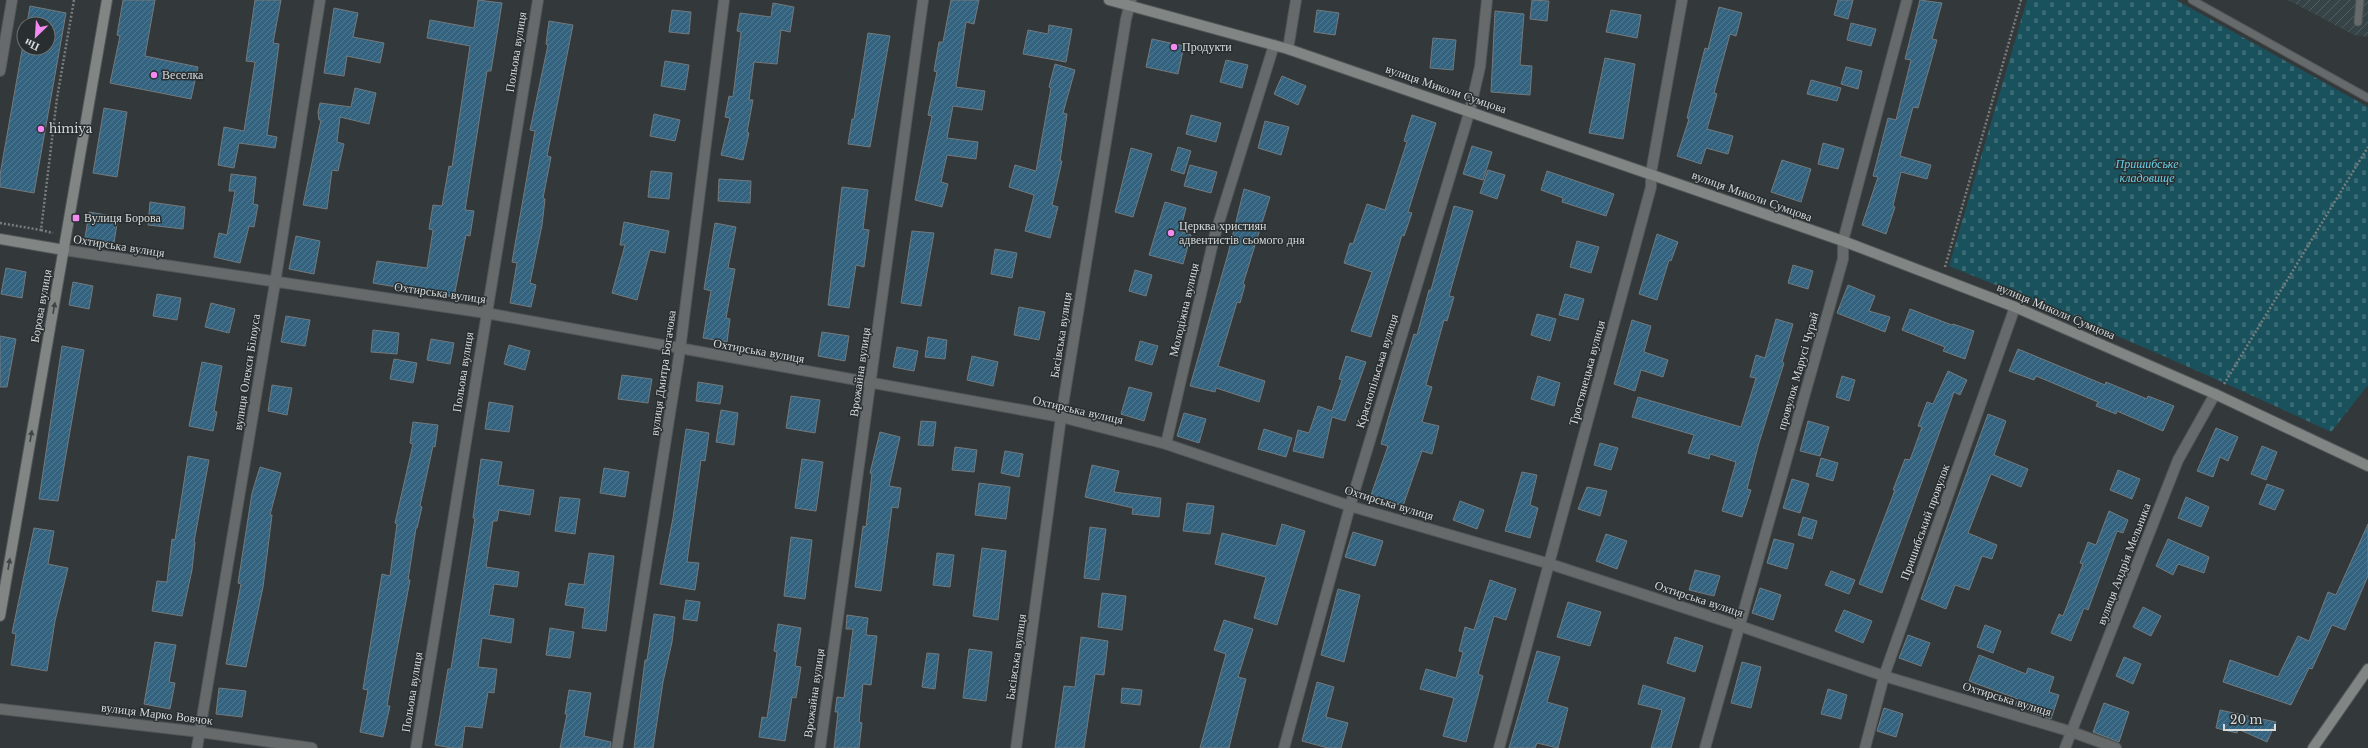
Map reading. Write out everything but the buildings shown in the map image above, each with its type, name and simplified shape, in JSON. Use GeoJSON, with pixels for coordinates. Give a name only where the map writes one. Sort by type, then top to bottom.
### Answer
{"type":"FeatureCollection","features":[{"type":"Feature","properties":{"kind":"street"},"geometry":{"type":"LineString","coordinates":[[0,71],[12,0]]}},
{"type":"Feature","properties":{"kind":"street","name":"Борова вулиця"},"geometry":{"type":"LineString","coordinates":[[0,616],[107,0]]}},
{"type":"Feature","properties":{"kind":"street","name":"вулиця Олекси Білоуса"},"geometry":{"type":"LineString","coordinates":[[197,748],[275,283],[320,0]]}},
{"type":"Feature","properties":{"kind":"street","name":"Польова вулиця"},"geometry":{"type":"LineString","coordinates":[[416,748],[538,0]]}},
{"type":"Feature","properties":{"kind":"street","name":"вулиця Дмитра Богачова"},"geometry":{"type":"LineString","coordinates":[[617,748],[680,350],[724,0]]}},
{"type":"Feature","properties":{"kind":"street","name":"Врожайна вулиця"},"geometry":{"type":"LineString","coordinates":[[820,748],[923,0]]}},
{"type":"Feature","properties":{"kind":"street","name":"вулиця Миколи Сумцова"},"geometry":{"type":"LineString","coordinates":[[1109,0],[1131,2],[1288,49],[1470,110],[1843,241],[2015,307],[2215,394],[2368,466]]}},
{"type":"Feature","properties":{"kind":"street"},"geometry":{"type":"LineString","coordinates":[[1288,49],[1296,0]]}},
{"type":"Feature","properties":{"kind":"street","name":"Краснопільська вулиця"},"geometry":{"type":"LineString","coordinates":[[1284,748],[1350,506],[1470,110],[1480,67],[1487,0]]}},
{"type":"Feature","properties":{"kind":"street","name":"Тростянецька вулиця"},"geometry":{"type":"LineString","coordinates":[[1499,748],[1651,187],[1651,173],[1682,0]]}},
{"type":"Feature","properties":{"kind":"street","name":"провулок Марусі Чурай"},"geometry":{"type":"LineString","coordinates":[[1705,748],[1842,259],[1843,241],[1907,0]]}},
{"type":"Feature","properties":{"kind":"street","name":"Басівська вулиця"},"geometry":{"type":"LineString","coordinates":[[1016,748],[1061,417],[1126,20],[1131,2]]}},
{"type":"Feature","properties":{"kind":"street","name":"Молодіжна вулиця"},"geometry":{"type":"LineString","coordinates":[[1166,444],[1214,238],[1274,45]]}},
{"type":"Feature","properties":{"kind":"street","name":"Охтирська вулиця"},"geometry":{"type":"LineString","coordinates":[[0,239],[275,283],[486,313],[680,350],[1061,417],[1166,444],[1350,506],[1550,564],[1740,626],[1884,676],[2072,732],[2116,748]]}},
{"type":"Feature","properties":{"kind":"street","name":"Пришибський провулок"},"geometry":{"type":"LineString","coordinates":[[1865,748],[1884,676],[2015,307]]}},
{"type":"Feature","properties":{"kind":"street","name":"вулиця Андрія Мельника"},"geometry":{"type":"LineString","coordinates":[[2065,748],[2178,460],[2215,394]]}},
{"type":"Feature","properties":{"kind":"street"},"geometry":{"type":"LineString","coordinates":[[2313,748],[2368,669]]}},
{"type":"Feature","properties":{"kind":"street","name":"вулиця Марко Вовчок"},"geometry":{"type":"LineString","coordinates":[[0,709],[200,732],[312,748]]}},
{"type":"Feature","properties":{"kind":"lane"},"geometry":{"type":"LineString","coordinates":[[2192,0],[2368,98]]}},
{"type":"Feature","properties":{"kind":"lane"},"geometry":{"type":"LineString","coordinates":[[2358,22],[2360,0]]}},
{"type":"Feature","properties":{"kind":"path"},"geometry":{"type":"LineString","coordinates":[[0,222],[41,230],[57,98],[74,0]]}},
{"type":"Feature","properties":{"kind":"path"},"geometry":{"type":"LineString","coordinates":[[1941,279],[2021,0]]}},
{"type":"Feature","properties":{"kind":"path"},"geometry":{"type":"LineString","coordinates":[[2222,386],[2368,147]]}},
{"type":"Feature","properties":{"kind":"shaded area"},"geometry":{"type":"Polygon","coordinates":[[[2288,0],[2368,0],[2368,37],[2354,35],[2288,0]]]}},
{"type":"Feature","properties":{"kind":"green space","name":"Пришибське кладовище"},"geometry":{"type":"Polygon","coordinates":[[[2027,0],[2176,0],[2368,107],[2368,385],[2331,432],[2142,346],[1949,266],[2027,0]]]}},
{"type":"Feature","properties":{"kind":"place","name":"Продукти"},"geometry":{"type":"Point","coordinates":[1174,47]}},
{"type":"Feature","properties":{"kind":"place","name":"Веселка"},"geometry":{"type":"Point","coordinates":[154,75]}},
{"type":"Feature","properties":{"kind":"place","name":"himiya"},"geometry":{"type":"Point","coordinates":[41,129]}},
{"type":"Feature","properties":{"kind":"place","name":"Вулиця Борова"},"geometry":{"type":"Point","coordinates":[76,218]}},
{"type":"Feature","properties":{"kind":"place","name":"Церква християн адвентистів сьомого дня"},"geometry":{"type":"Point","coordinates":[1171,233]}}]}
